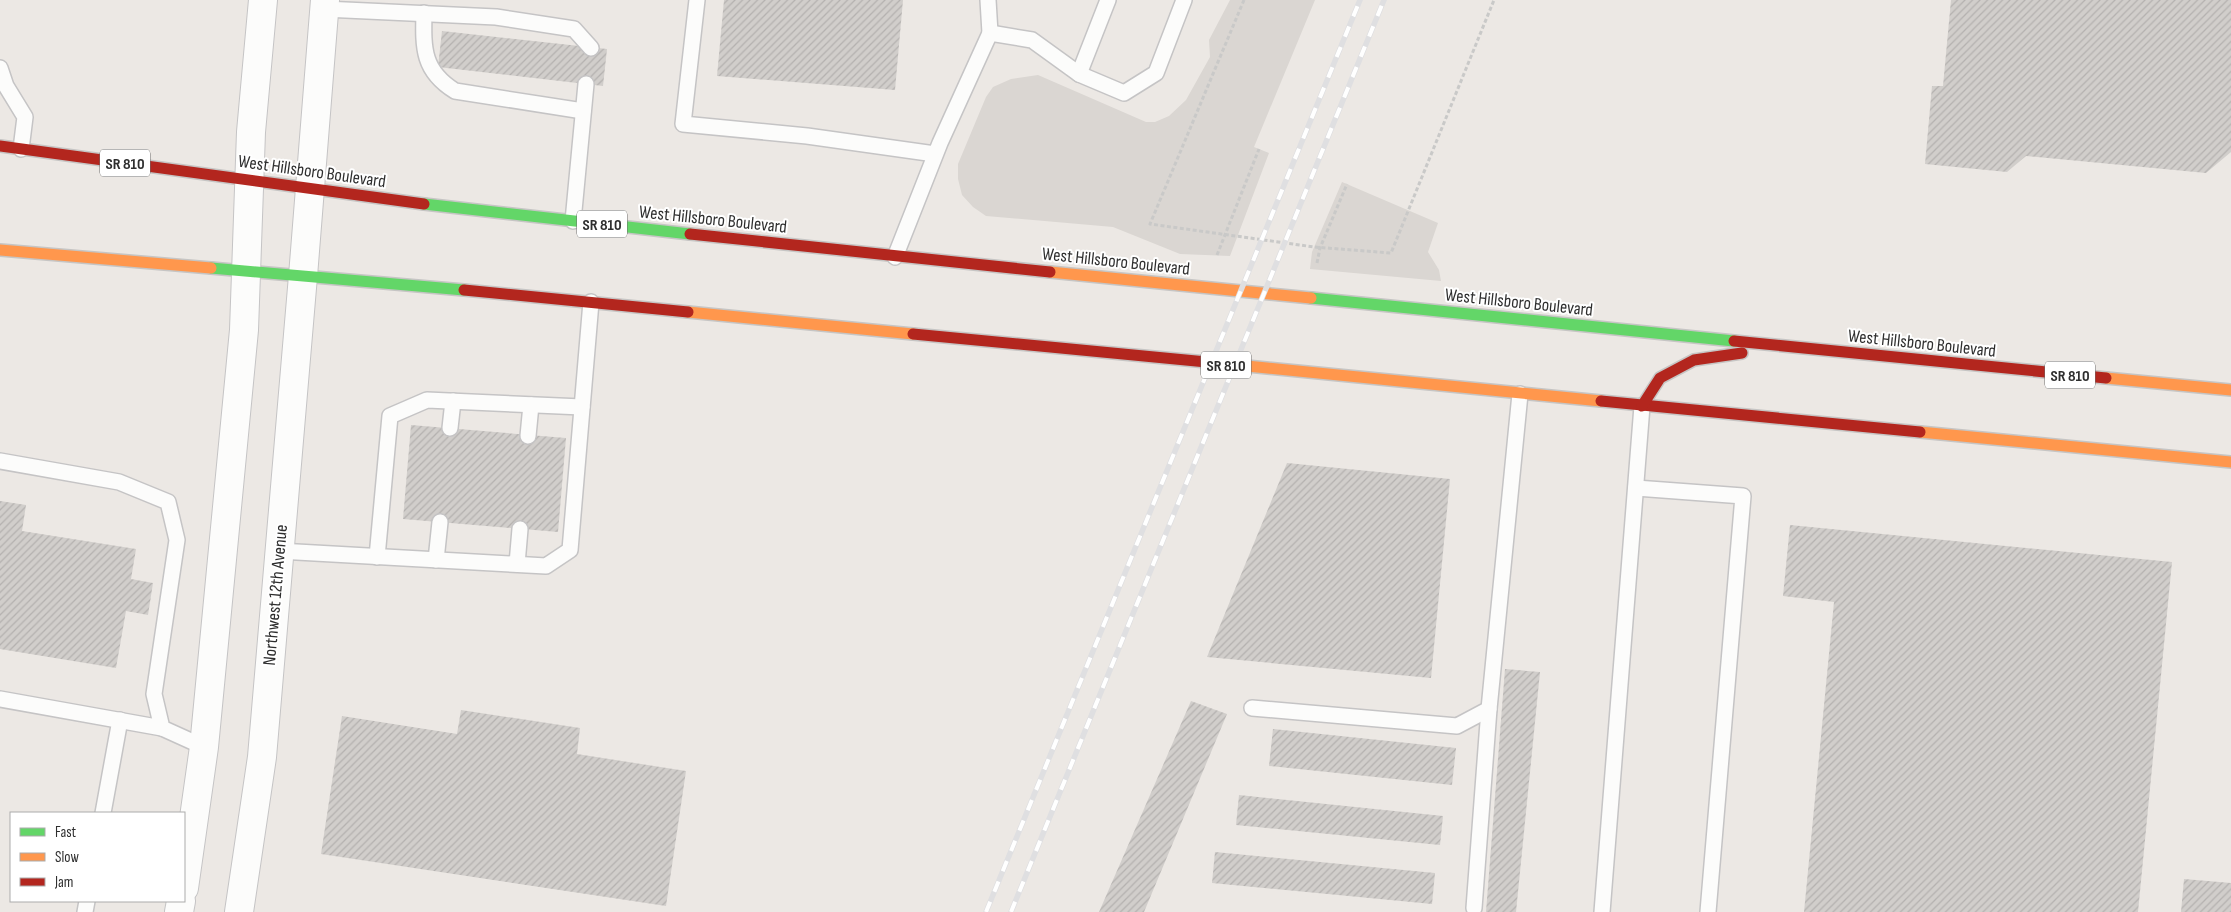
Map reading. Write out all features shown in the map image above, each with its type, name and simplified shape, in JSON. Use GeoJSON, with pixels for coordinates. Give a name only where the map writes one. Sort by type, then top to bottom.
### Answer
{"type":"FeatureCollection","features":[{"type":"Feature","properties":{"kind":"main road","name":"West Hillsboro Boulevard"},"geometry":{"type":"LineString","coordinates":[[0,146],[309,188],[573,221],[896,257],[1783,347],[2231,390]]}},
{"type":"Feature","properties":{"kind":"main road","name":"SR 810"},"geometry":{"type":"LineString","coordinates":[[0,250],[591,302],[2231,462]]}},
{"type":"Feature","properties":{"kind":"main road"},"geometry":{"type":"LineString","coordinates":[[1642,406],[1660,378],[1694,360],[1783,347]]}},
{"type":"Feature","properties":{"kind":"street"},"geometry":{"type":"LineString","coordinates":[[185,881],[204,747],[243,340],[251,132],[263,0]]}},
{"type":"Feature","properties":{"kind":"street","name":"Northwest 12th Avenue"},"geometry":{"type":"LineString","coordinates":[[239,912],[262,757],[324,4]]}},
{"type":"Feature","properties":{"kind":"lane"},"geometry":{"type":"LineString","coordinates":[[697,0],[683,124],[808,136],[935,154]]}},
{"type":"Feature","properties":{"kind":"lane"},"geometry":{"type":"LineString","coordinates":[[896,257],[935,154],[990,33],[988,0]]}},
{"type":"Feature","properties":{"kind":"lane"},"geometry":{"type":"LineString","coordinates":[[1079,74],[1108,0]]}},
{"type":"Feature","properties":{"kind":"lane"},"geometry":{"type":"LineString","coordinates":[[990,33],[1032,40],[1079,74],[1124,93],[1156,72],[1184,0]]}},
{"type":"Feature","properties":{"kind":"lane"},"geometry":{"type":"LineString","coordinates":[[324,4],[496,17],[574,29],[591,48]]}},
{"type":"Feature","properties":{"kind":"lane"},"geometry":{"type":"LineString","coordinates":[[424,13],[423,32],[430,68],[441,82],[455,91],[583,112]]}},
{"type":"Feature","properties":{"kind":"lane"},"geometry":{"type":"LineString","coordinates":[[0,68],[6,86],[25,117],[21,149]]}},
{"type":"Feature","properties":{"kind":"lane"},"geometry":{"type":"LineString","coordinates":[[573,221],[586,84]]}},
{"type":"Feature","properties":{"kind":"lane"},"geometry":{"type":"LineString","coordinates":[[279,551],[546,566],[570,550],[591,302]]}},
{"type":"Feature","properties":{"kind":"lane"},"geometry":{"type":"LineString","coordinates":[[1474,908],[1489,709],[1520,394]]}},
{"type":"Feature","properties":{"kind":"lane"},"geometry":{"type":"LineString","coordinates":[[376,557],[390,416],[427,400],[582,407]]}},
{"type":"Feature","properties":{"kind":"lane"},"geometry":{"type":"LineString","coordinates":[[450,428],[453,401]]}},
{"type":"Feature","properties":{"kind":"lane"},"geometry":{"type":"LineString","coordinates":[[528,436],[531,405]]}},
{"type":"Feature","properties":{"kind":"lane"},"geometry":{"type":"LineString","coordinates":[[1602,912],[1642,406]]}},
{"type":"Feature","properties":{"kind":"lane"},"geometry":{"type":"LineString","coordinates":[[0,462],[119,482],[168,502],[177,540],[154,694],[162,728]]}},
{"type":"Feature","properties":{"kind":"lane"},"geometry":{"type":"LineString","coordinates":[[1636,488],[1743,496],[1708,912]]}},
{"type":"Feature","properties":{"kind":"lane"},"geometry":{"type":"LineString","coordinates":[[436,560],[440,522]]}},
{"type":"Feature","properties":{"kind":"lane"},"geometry":{"type":"LineString","coordinates":[[518,564],[520,530]]}},
{"type":"Feature","properties":{"kind":"lane"},"geometry":{"type":"LineString","coordinates":[[0,699],[162,728],[204,747]]}},
{"type":"Feature","properties":{"kind":"lane"},"geometry":{"type":"LineString","coordinates":[[1252,708],[1457,726],[1489,709]]}},
{"type":"Feature","properties":{"kind":"lane"},"geometry":{"type":"LineString","coordinates":[[103,812],[120,720]]}},
{"type":"Feature","properties":{"kind":"path"},"geometry":{"type":"LineString","coordinates":[[1244,0],[1150,224],[1320,248],[1391,253],[1494,0]]}},
{"type":"Feature","properties":{"kind":"path"},"geometry":{"type":"LineString","coordinates":[[1217,255],[1259,149]]}},
{"type":"Feature","properties":{"kind":"path"},"geometry":{"type":"LineString","coordinates":[[1317,263],[1320,248],[1347,184]]}},
{"type":"Feature","properties":{"kind":"shaded area"},"geometry":{"type":"Polygon","coordinates":[[[1230,0],[1315,0],[1254,147],[1269,153],[1230,256],[1180,254],[1113,227],[986,216],[973,207],[962,195],[958,179],[958,164],[986,97],[993,87],[1011,79],[1038,75],[1146,122],[1155,122],[1169,116],[1186,100],[1210,57],[1209,40],[1230,0]]]}},
{"type":"Feature","properties":{"kind":"shaded area"},"geometry":{"type":"Polygon","coordinates":[[[1342,182],[1438,223],[1428,252],[1439,270],[1441,281],[1310,269],[1312,252],[1342,182]]]}},
{"type":"Feature","properties":{"kind":"building"},"geometry":{"type":"Polygon","coordinates":[[[724,0],[903,0],[895,90],[717,76],[724,0]]]}},
{"type":"Feature","properties":{"kind":"building"},"geometry":{"type":"Polygon","coordinates":[[[1951,0],[2231,0],[2231,152],[2206,173],[2026,156],[2007,172],[1925,164],[1932,86],[1943,86],[1951,0]]]}},
{"type":"Feature","properties":{"kind":"building"},"geometry":{"type":"Polygon","coordinates":[[[442,31],[607,49],[603,86],[438,67],[442,31]]]}},
{"type":"Feature","properties":{"kind":"building"},"geometry":{"type":"Polygon","coordinates":[[[411,425],[566,438],[558,532],[403,519],[411,425]]]}},
{"type":"Feature","properties":{"kind":"building"},"geometry":{"type":"Polygon","coordinates":[[[1287,463],[1450,479],[1431,678],[1207,657],[1287,463]]]}},
{"type":"Feature","properties":{"kind":"building"},"geometry":{"type":"Polygon","coordinates":[[[0,501],[26,505],[22,531],[136,549],[131,579],[153,583],[148,615],[126,611],[116,668],[0,649],[0,501]]]}},
{"type":"Feature","properties":{"kind":"building"},"geometry":{"type":"Polygon","coordinates":[[[1790,525],[2172,562],[2138,912],[1804,912],[1834,602],[1783,596],[1790,525]]]}},
{"type":"Feature","properties":{"kind":"building"},"geometry":{"type":"Polygon","coordinates":[[[1505,669],[1540,672],[1516,912],[1486,912],[1505,669]]]}},
{"type":"Feature","properties":{"kind":"building"},"geometry":{"type":"Polygon","coordinates":[[[1191,701],[1227,714],[1144,912],[1099,912],[1191,701]]]}},
{"type":"Feature","properties":{"kind":"building"},"geometry":{"type":"Polygon","coordinates":[[[461,710],[580,728],[577,754],[686,771],[666,906],[321,854],[342,716],[457,734],[461,710]]]}},
{"type":"Feature","properties":{"kind":"building"},"geometry":{"type":"Polygon","coordinates":[[[1273,729],[1456,748],[1452,785],[1269,766],[1273,729]]]}},
{"type":"Feature","properties":{"kind":"building"},"geometry":{"type":"Polygon","coordinates":[[[1239,795],[1443,816],[1440,845],[1236,825],[1239,795]]]}},
{"type":"Feature","properties":{"kind":"building"},"geometry":{"type":"Polygon","coordinates":[[[1215,852],[1435,873],[1432,904],[1212,883],[1215,852]]]}},
{"type":"Feature","properties":{"kind":"building"},"geometry":{"type":"Polygon","coordinates":[[[2184,879],[2231,883],[2231,912],[2181,912],[2184,879]]]}},
{"type":"Feature","properties":{"kind":"railway"},"geometry":{"type":"LineString","coordinates":[[986,912],[1360,0]]}},
{"type":"Feature","properties":{"kind":"railway"},"geometry":{"type":"LineString","coordinates":[[1011,912],[1384,0]]}},
{"type":"Feature","properties":{"kind":"traffic: fast"},"geometry":{"type":"LineString","coordinates":[[424,204],[690,234]]}},
{"type":"Feature","properties":{"kind":"traffic: fast"},"geometry":{"type":"LineString","coordinates":[[211,268],[464,290]]}},
{"type":"Feature","properties":{"kind":"traffic: fast"},"geometry":{"type":"LineString","coordinates":[[1311,298],[1734,341]]}},
{"type":"Feature","properties":{"kind":"traffic: slow"},"geometry":{"type":"LineString","coordinates":[[0,250],[211,268]]}},
{"type":"Feature","properties":{"kind":"traffic: slow"},"geometry":{"type":"LineString","coordinates":[[1050,272],[1311,298]]}},
{"type":"Feature","properties":{"kind":"traffic: slow"},"geometry":{"type":"LineString","coordinates":[[688,312],[913,334]]}},
{"type":"Feature","properties":{"kind":"traffic: slow"},"geometry":{"type":"LineString","coordinates":[[1217,363],[1601,401]]}},
{"type":"Feature","properties":{"kind":"traffic: slow"},"geometry":{"type":"LineString","coordinates":[[2106,378],[2231,390]]}},
{"type":"Feature","properties":{"kind":"traffic: slow"},"geometry":{"type":"LineString","coordinates":[[1920,432],[2231,462]]}},
{"type":"Feature","properties":{"kind":"traffic: jam"},"geometry":{"type":"LineString","coordinates":[[0,146],[424,204]]}},
{"type":"Feature","properties":{"kind":"traffic: jam"},"geometry":{"type":"LineString","coordinates":[[690,234],[1050,272]]}},
{"type":"Feature","properties":{"kind":"traffic: jam"},"geometry":{"type":"LineString","coordinates":[[464,290],[688,312]]}},
{"type":"Feature","properties":{"kind":"traffic: jam"},"geometry":{"type":"LineString","coordinates":[[913,334],[1217,363]]}},
{"type":"Feature","properties":{"kind":"traffic: jam"},"geometry":{"type":"LineString","coordinates":[[1734,341],[2106,378]]}},
{"type":"Feature","properties":{"kind":"traffic: jam"},"geometry":{"type":"LineString","coordinates":[[1642,406],[1660,378],[1694,360],[1742,353]]}},
{"type":"Feature","properties":{"kind":"traffic: jam"},"geometry":{"type":"LineString","coordinates":[[1601,401],[1920,432]]}}]}
